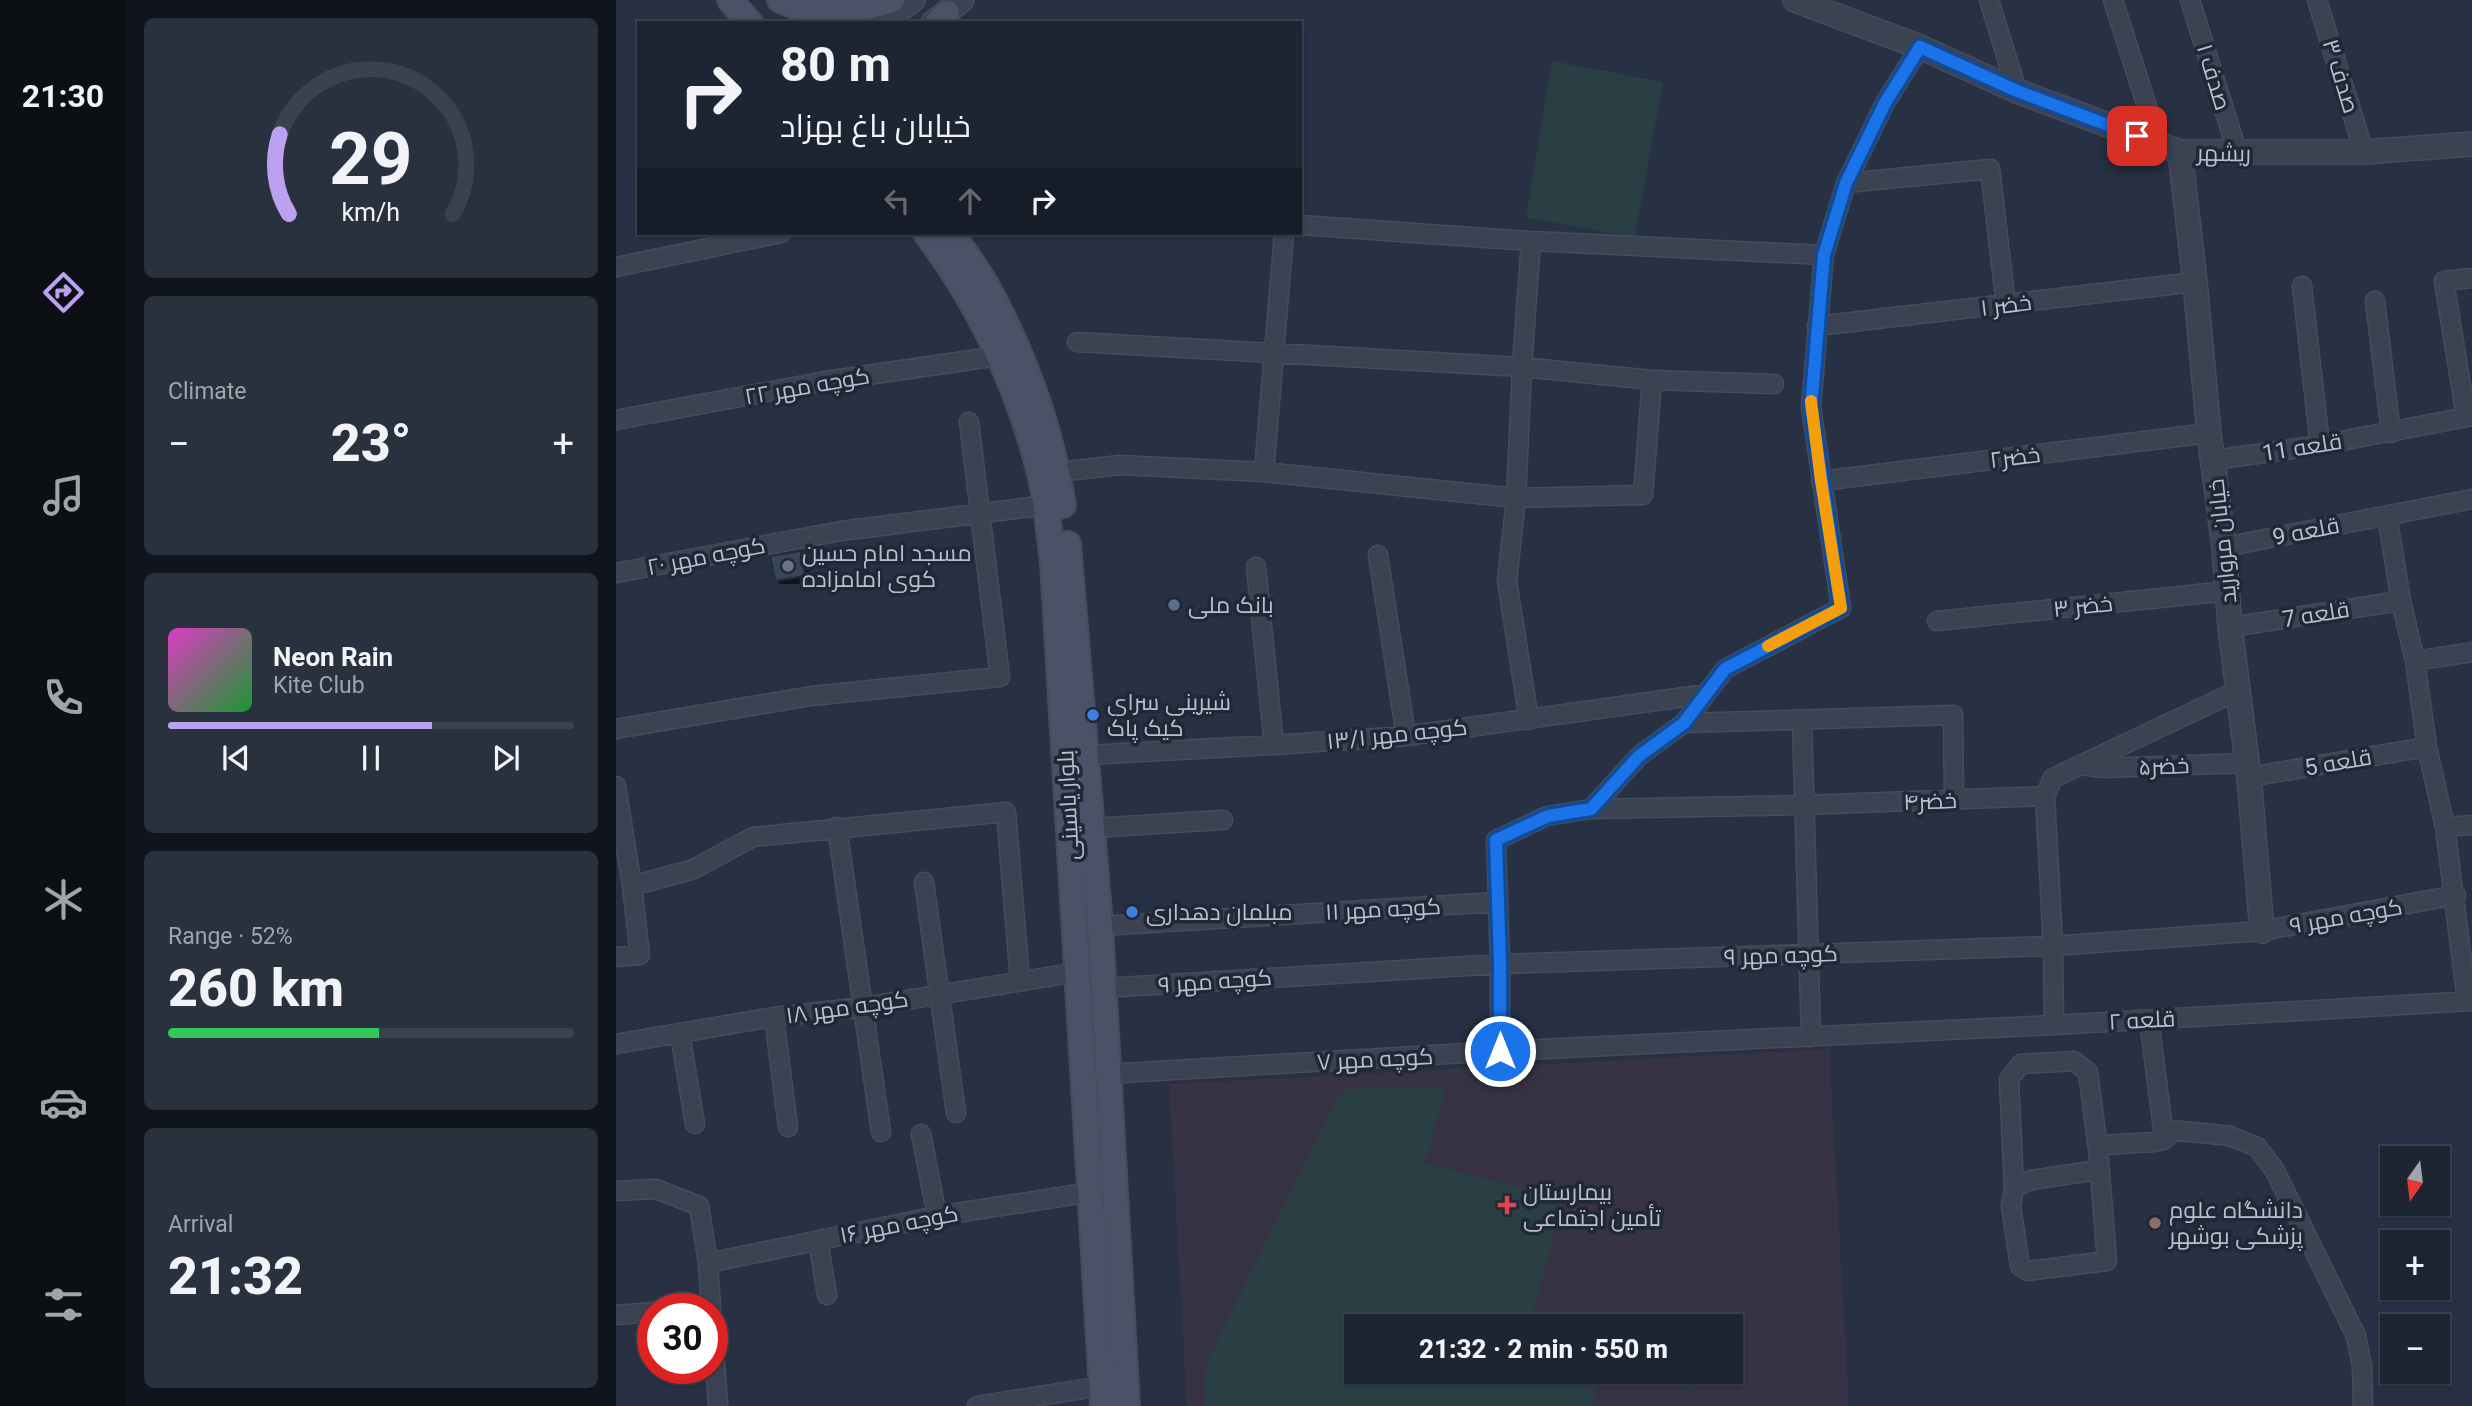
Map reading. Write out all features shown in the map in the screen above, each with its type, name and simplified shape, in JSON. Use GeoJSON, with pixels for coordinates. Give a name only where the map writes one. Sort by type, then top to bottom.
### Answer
{"type":"FeatureCollection","features":[{"type":"Feature","properties":{"kind":"main road"},"geometry":{"type":"LineString","coordinates":[[730,0],[748,21]]}},
{"type":"Feature","properties":{"kind":"main road"},"geometry":{"type":"LineString","coordinates":[[764,0],[781,21]]}},
{"type":"Feature","properties":{"kind":"main road"},"geometry":{"type":"LineString","coordinates":[[780,0],[814,12],[838,13],[892,0]]}},
{"type":"Feature","properties":{"kind":"main road","name":"بلوار یاسینی"},"geometry":{"type":"LineString","coordinates":[[927,235],[981,316],[1030,438],[1041,475],[1054,563],[1092,1192],[1127,1406]]}},
{"type":"Feature","properties":{"kind":"main road","name":"بلوار یاسینی"},"geometry":{"type":"LineString","coordinates":[[952,235],[992,294],[1041,409],[1058,472],[1070,561],[1104,988],[1110,1305],[1103,1396]]}},
{"type":"Feature","properties":{"kind":"street"},"geometry":{"type":"LineString","coordinates":[[883,21],[913,0]]}},
{"type":"Feature","properties":{"kind":"street","name":"ریشهر"},"geometry":{"type":"LineString","coordinates":[[1795,0],[1920,47],[2017,91],[2169,148],[2238,153],[2364,152],[2472,144]]}},
{"type":"Feature","properties":{"kind":"street"},"geometry":{"type":"LineString","coordinates":[[1989,0],[2017,91]]}},
{"type":"Feature","properties":{"kind":"street"},"geometry":{"type":"LineString","coordinates":[[2113,0],[2169,148]]}},
{"type":"Feature","properties":{"kind":"street","name":"صدف ۱"},"geometry":{"type":"LineString","coordinates":[[2190,0],[2238,153]]}},
{"type":"Feature","properties":{"kind":"street","name":"صدف ۳"},"geometry":{"type":"LineString","coordinates":[[2317,0],[2364,152]]}},
{"type":"Feature","properties":{"kind":"street"},"geometry":{"type":"LineString","coordinates":[[1591,809],[1639,756],[1684,723],[1725,669],[1841,608],[1811,407],[1824,255],[1846,183],[1885,103],[1920,47]]}},
{"type":"Feature","properties":{"kind":"street","name":"خیابان مروارید"},"geometry":{"type":"LineString","coordinates":[[2169,148],[2196,282],[2209,433],[2248,770],[2262,931]]}},
{"type":"Feature","properties":{"kind":"street"},"geometry":{"type":"LineString","coordinates":[[1846,183],[1990,169],[2006,305]]}},
{"type":"Feature","properties":{"kind":"street"},"geometry":{"type":"LineString","coordinates":[[1302,225],[1531,241],[1824,255]]}},
{"type":"Feature","properties":{"kind":"street"},"geometry":{"type":"LineString","coordinates":[[616,267],[771,235]]}},
{"type":"Feature","properties":{"kind":"street"},"geometry":{"type":"LineString","coordinates":[[1264,472],[1284,235]]}},
{"type":"Feature","properties":{"kind":"street"},"geometry":{"type":"LineString","coordinates":[[1529,720],[1507,581],[1516,498],[1531,241]]}},
{"type":"Feature","properties":{"kind":"street"},"geometry":{"type":"LineString","coordinates":[[2469,416],[2444,281],[2472,278]]}},
{"type":"Feature","properties":{"kind":"street","name":"خضر ۱"},"geometry":{"type":"LineString","coordinates":[[1817,326],[2196,282]]}},
{"type":"Feature","properties":{"kind":"street"},"geometry":{"type":"LineString","coordinates":[[2302,286],[2320,445]]}},
{"type":"Feature","properties":{"kind":"street"},"geometry":{"type":"LineString","coordinates":[[2375,301],[2391,433]]}},
{"type":"Feature","properties":{"kind":"street"},"geometry":{"type":"LineString","coordinates":[[1077,342],[1522,367],[1652,380],[1774,384]]}},
{"type":"Feature","properties":{"kind":"street","name":"کوچه مهر ۲۲"},"geometry":{"type":"LineString","coordinates":[[616,420],[826,381],[999,356]]}},
{"type":"Feature","properties":{"kind":"street"},"geometry":{"type":"LineString","coordinates":[[1058,472],[1121,465],[1264,472],[1516,498],[1643,495],[1652,380]]}},
{"type":"Feature","properties":{"kind":"street","name":"قلعه 11"},"geometry":{"type":"LineString","coordinates":[[2214,460],[2391,433],[2469,416]]}},
{"type":"Feature","properties":{"kind":"street"},"geometry":{"type":"LineString","coordinates":[[616,729],[811,696],[1000,677],[969,422]]}},
{"type":"Feature","properties":{"kind":"street","name":"خضر۲"},"geometry":{"type":"LineString","coordinates":[[1821,481],[2209,433]]}},
{"type":"Feature","properties":{"kind":"street","name":"قلعه 9"},"geometry":{"type":"LineString","coordinates":[[2224,547],[2472,499]]}},
{"type":"Feature","properties":{"kind":"street","name":"کوچه مهر ۲۰"},"geometry":{"type":"LineString","coordinates":[[616,573],[841,531],[1046,505]]}},
{"type":"Feature","properties":{"kind":"street"},"geometry":{"type":"LineString","coordinates":[[2387,515],[2427,747],[2445,827],[2470,1001]]}},
{"type":"Feature","properties":{"kind":"street"},"geometry":{"type":"LineString","coordinates":[[1378,555],[1406,736]]}},
{"type":"Feature","properties":{"kind":"street"},"geometry":{"type":"LineString","coordinates":[[1256,566],[1273,746]]}},
{"type":"Feature","properties":{"kind":"street","name":"خضر ۳"},"geometry":{"type":"LineString","coordinates":[[1937,621],[2228,591]]}},
{"type":"Feature","properties":{"kind":"street","name":"قلعه 7"},"geometry":{"type":"LineString","coordinates":[[2230,627],[2401,601]]}},
{"type":"Feature","properties":{"kind":"street"},"geometry":{"type":"LineString","coordinates":[[2414,661],[2472,652]]}},
{"type":"Feature","properties":{"kind":"street"},"geometry":{"type":"LineString","coordinates":[[2054,1025],[2053,946],[2045,796],[2053,778],[2237,691]]}},
{"type":"Feature","properties":{"kind":"street","name":"کوچه مهر ۱۳/۱"},"geometry":{"type":"LineString","coordinates":[[1086,755],[1406,736],[1706,694]]}},
{"type":"Feature","properties":{"kind":"street"},"geometry":{"type":"LineString","coordinates":[[1684,723],[1953,715],[1954,800]]}},
{"type":"Feature","properties":{"kind":"street"},"geometry":{"type":"LineString","coordinates":[[1802,721],[1811,1037]]}},
{"type":"Feature","properties":{"kind":"street","name":"قلعه 5"},"geometry":{"type":"LineString","coordinates":[[2248,770],[2427,747]]}},
{"type":"Feature","properties":{"kind":"street","name":"خضر۵"},"geometry":{"type":"LineString","coordinates":[[2081,765],[2105,768],[2248,770]]}},
{"type":"Feature","properties":{"kind":"street"},"geometry":{"type":"LineString","coordinates":[[616,786],[640,955],[616,957]]}},
{"type":"Feature","properties":{"kind":"street","name":"خضر۴"},"geometry":{"type":"LineString","coordinates":[[1498,902],[1496,840],[1548,816],[1591,809],[1804,806],[2045,796]]}},
{"type":"Feature","properties":{"kind":"street"},"geometry":{"type":"LineString","coordinates":[[632,886],[694,869],[753,837],[1006,812],[1020,981]]}},
{"type":"Feature","properties":{"kind":"street"},"geometry":{"type":"LineString","coordinates":[[1092,828],[1223,820]]}},
{"type":"Feature","properties":{"kind":"street"},"geometry":{"type":"LineString","coordinates":[[2445,827],[2472,825]]}},
{"type":"Feature","properties":{"kind":"street"},"geometry":{"type":"LineString","coordinates":[[837,827],[881,1132]]}},
{"type":"Feature","properties":{"kind":"street"},"geometry":{"type":"LineString","coordinates":[[924,882],[956,1114]]}},
{"type":"Feature","properties":{"kind":"street","name":"کوچه مهر ۹"},"geometry":{"type":"LineString","coordinates":[[1104,988],[1500,964],[2053,946],[2262,931],[2455,895]]}},
{"type":"Feature","properties":{"kind":"street"},"geometry":{"type":"LineString","coordinates":[[1498,902],[1500,1051]]}},
{"type":"Feature","properties":{"kind":"street","name":"کوچه مهر ۱۱"},"geometry":{"type":"LineString","coordinates":[[1100,926],[1498,902]]}},
{"type":"Feature","properties":{"kind":"street","name":"کوچه مهر ۱۸"},"geometry":{"type":"LineString","coordinates":[[616,1044],[774,1017],[863,1007],[1078,972]]}},
{"type":"Feature","properties":{"kind":"street","name":"قلعه ۲"},"geometry":{"type":"LineString","coordinates":[[1811,1037],[2470,1001]]}},
{"type":"Feature","properties":{"kind":"street"},"geometry":{"type":"LineString","coordinates":[[774,1017],[788,1127]]}},
{"type":"Feature","properties":{"kind":"street"},"geometry":{"type":"LineString","coordinates":[[2149,1020],[2163,1129],[2230,1136],[2257,1147],[2274,1169],[2356,1336],[2362,1366],[2363,1406]]}},
{"type":"Feature","properties":{"kind":"street"},"geometry":{"type":"LineString","coordinates":[[680,1034],[695,1124]]}},
{"type":"Feature","properties":{"kind":"street","name":"کوچه مهر ۷"},"geometry":{"type":"LineString","coordinates":[[1107,1074],[1500,1051],[1811,1037]]}},
{"type":"Feature","properties":{"kind":"street"},"geometry":{"type":"LineString","coordinates":[[2074,1061],[2088,1072],[2098,1149],[2107,1261],[2028,1271],[2020,1266],[2011,1206],[2014,1188],[2009,1079],[2021,1064],[2074,1061]]}},
{"type":"Feature","properties":{"kind":"street"},"geometry":{"type":"LineString","coordinates":[[2098,1149],[2103,1145],[2164,1140],[2173,1132]]}},
{"type":"Feature","properties":{"kind":"street"},"geometry":{"type":"LineString","coordinates":[[921,1134],[937,1216]]}},
{"type":"Feature","properties":{"kind":"street"},"geometry":{"type":"LineString","coordinates":[[2014,1188],[2031,1180],[2098,1170]]}},
{"type":"Feature","properties":{"kind":"street"},"geometry":{"type":"LineString","coordinates":[[616,1191],[656,1189],[699,1206],[710,1293]]}},
{"type":"Feature","properties":{"kind":"street","name":"کوچه مهر ۱۶"},"geometry":{"type":"LineString","coordinates":[[708,1263],[937,1216],[1092,1192]]}},
{"type":"Feature","properties":{"kind":"street"},"geometry":{"type":"LineString","coordinates":[[818,1240],[827,1295]]}},
{"type":"Feature","properties":{"kind":"street"},"geometry":{"type":"LineString","coordinates":[[616,1315],[637,1313]]}},
{"type":"Feature","properties":{"kind":"street"},"geometry":{"type":"LineString","coordinates":[[717,1384],[718,1406]]}},
{"type":"Feature","properties":{"kind":"street"},"geometry":{"type":"LineString","coordinates":[[977,1406],[1103,1396]]}},
{"type":"Feature","properties":{"kind":"shaded area","name":"بیمارستان تأمین اجتماعی"},"geometry":{"type":"Polygon","coordinates":[[[1829,1049],[1849,1406],[1187,1406],[1169,1084],[1829,1049]]]}},
{"type":"Feature","properties":{"kind":"green space"},"geometry":{"type":"Polygon","coordinates":[[[1552,61],[1663,82],[1635,237],[1526,218],[1552,61]]]}},
{"type":"Feature","properties":{"kind":"green space"},"geometry":{"type":"Polygon","coordinates":[[[1446,1086],[1425,1163],[1563,1199],[1533,1314],[1344,1314],[1344,1384],[1597,1384],[1592,1406],[1206,1406],[1204,1374],[1209,1358],[1339,1095],[1347,1089],[1446,1086]]]}},
{"type":"Feature","properties":{"kind":"green space"},"geometry":{"type":"Polygon","coordinates":[[[1671,1384],[1699,1384],[1693,1389],[1671,1384]]]}},
{"type":"Feature","properties":{"kind":"building","name":"مسجد امام حسین کوی امامزاده"},"geometry":{"type":"Polygon","coordinates":[[[801,551],[805,576],[775,581],[770,556],[801,551]]]}},
{"type":"Feature","properties":{"kind":"slow traffic"},"geometry":{"type":"LineString","coordinates":[[1768,646],[1841,608],[1811,401]]}},
{"type":"Feature","properties":{"kind":"place","name":"مسجد امام حسین کوی امامزاده"},"geometry":{"type":"Point","coordinates":[788,566]}},
{"type":"Feature","properties":{"kind":"place","name":"بانک ملی"},"geometry":{"type":"Point","coordinates":[1174,605]}},
{"type":"Feature","properties":{"kind":"place","name":"شیرینی سرای کیک پاک"},"geometry":{"type":"Point","coordinates":[1093,715]}},
{"type":"Feature","properties":{"kind":"place","name":"مبلمان دهداری"},"geometry":{"type":"Point","coordinates":[1132,912]}},
{"type":"Feature","properties":{"kind":"place","name":"بیمارستان تأمین اجتماعی"},"geometry":{"type":"Point","coordinates":[1507,1205]}},
{"type":"Feature","properties":{"kind":"place","name":"دانشگاه علوم پزشکی بوشهر"},"geometry":{"type":"Point","coordinates":[2155,1223]}},
{"type":"Feature","properties":{"kind":"route"},"geometry":{"type":"LineString","coordinates":[[1500,1051],[1496,840],[1548,816],[1591,809],[1639,756],[1684,723],[1725,669],[1841,608],[1811,407],[1824,255],[1846,183],[1885,103],[1920,47],[2017,91],[2137,136]]}}]}
